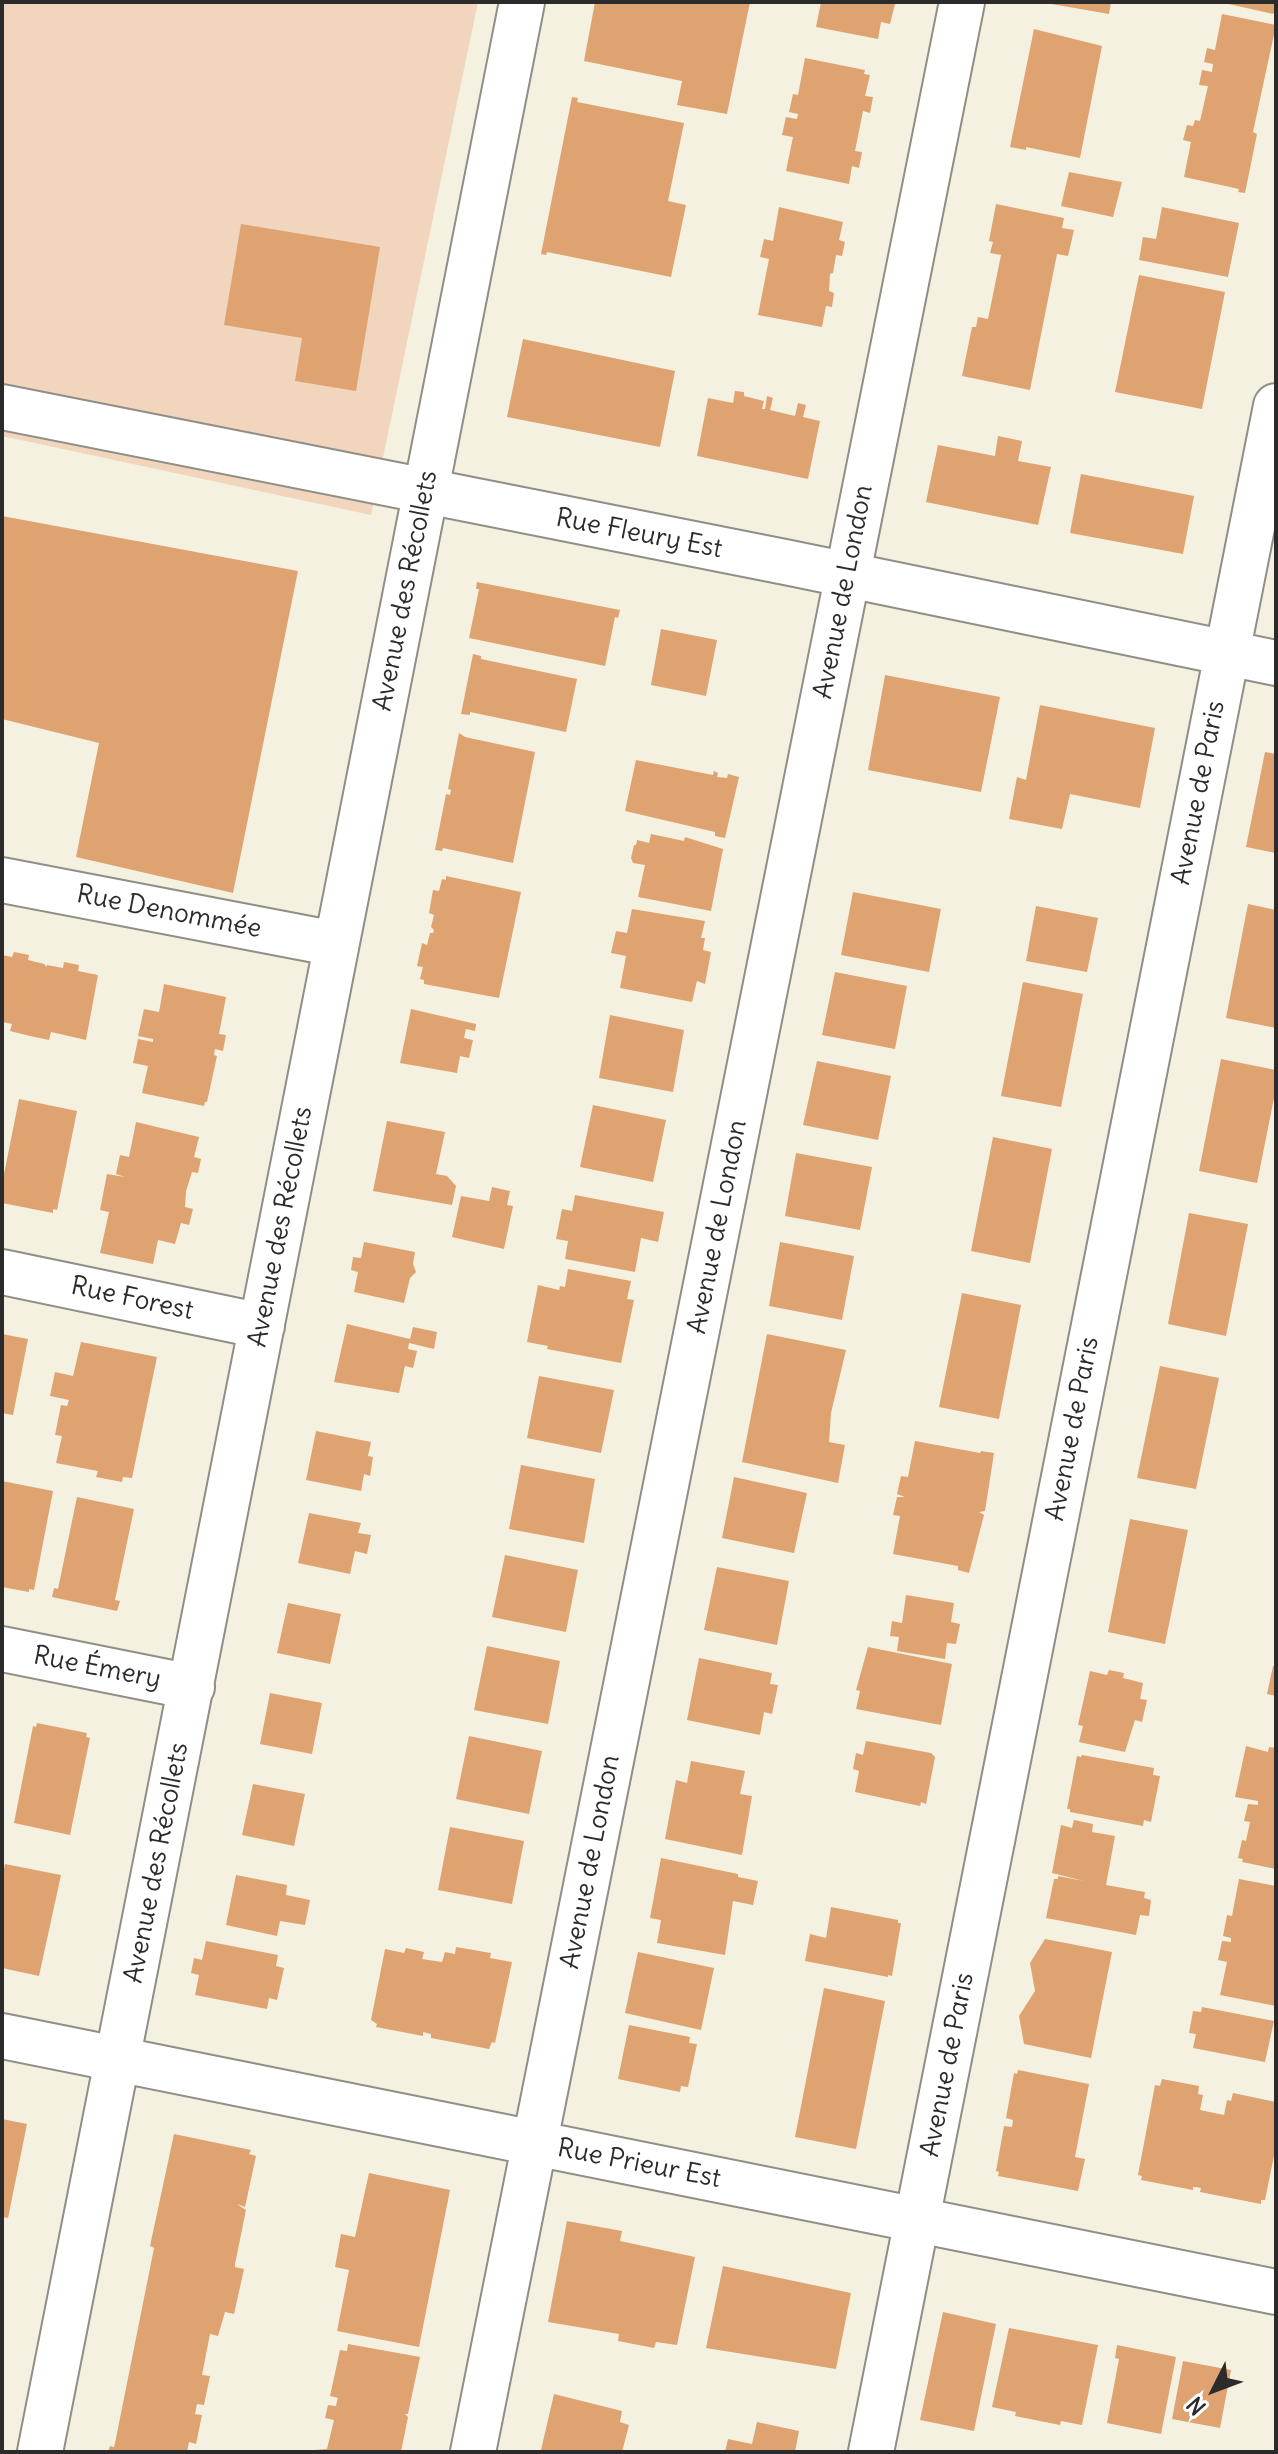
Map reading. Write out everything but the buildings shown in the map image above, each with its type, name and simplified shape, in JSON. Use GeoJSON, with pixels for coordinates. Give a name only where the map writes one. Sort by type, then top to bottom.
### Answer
{"type":"FeatureCollection","features":[{"type":"Feature","properties":{"kind":"street","name":"Avenue des Récollets"},"geometry":{"type":"LineString","coordinates":[[40,2452],[522,2]]}},
{"type":"Feature","properties":{"kind":"street","name":"Avenue de London"},"geometry":{"type":"LineString","coordinates":[[473,2452],[962,2]]}},
{"type":"Feature","properties":{"kind":"street","name":"Avenue de Paris"},"geometry":{"type":"LineString","coordinates":[[871,2452],[1276,406]]}},
{"type":"Feature","properties":{"kind":"street","name":"Rue Fleury Est"},"geometry":{"type":"LineString","coordinates":[[2,407],[1276,663]]}},
{"type":"Feature","properties":{"kind":"street","name":"Rue Denommée"},"geometry":{"type":"LineString","coordinates":[[2,880],[336,944]]}},
{"type":"Feature","properties":{"kind":"street","name":"Rue Forest"},"geometry":{"type":"LineString","coordinates":[[2,1272],[262,1326]]}},
{"type":"Feature","properties":{"kind":"street","name":"Rue Émery"},"geometry":{"type":"LineString","coordinates":[[2,1649],[192,1687]]}},
{"type":"Feature","properties":{"kind":"street","name":"Rue Prieur Est"},"geometry":{"type":"LineString","coordinates":[[2,2036],[1276,2292]]}},
{"type":"Feature","properties":{"kind":"shaded area"},"geometry":{"type":"Polygon","coordinates":[[[2,2],[478,2],[371,515],[2,436],[2,2]]]}}]}
